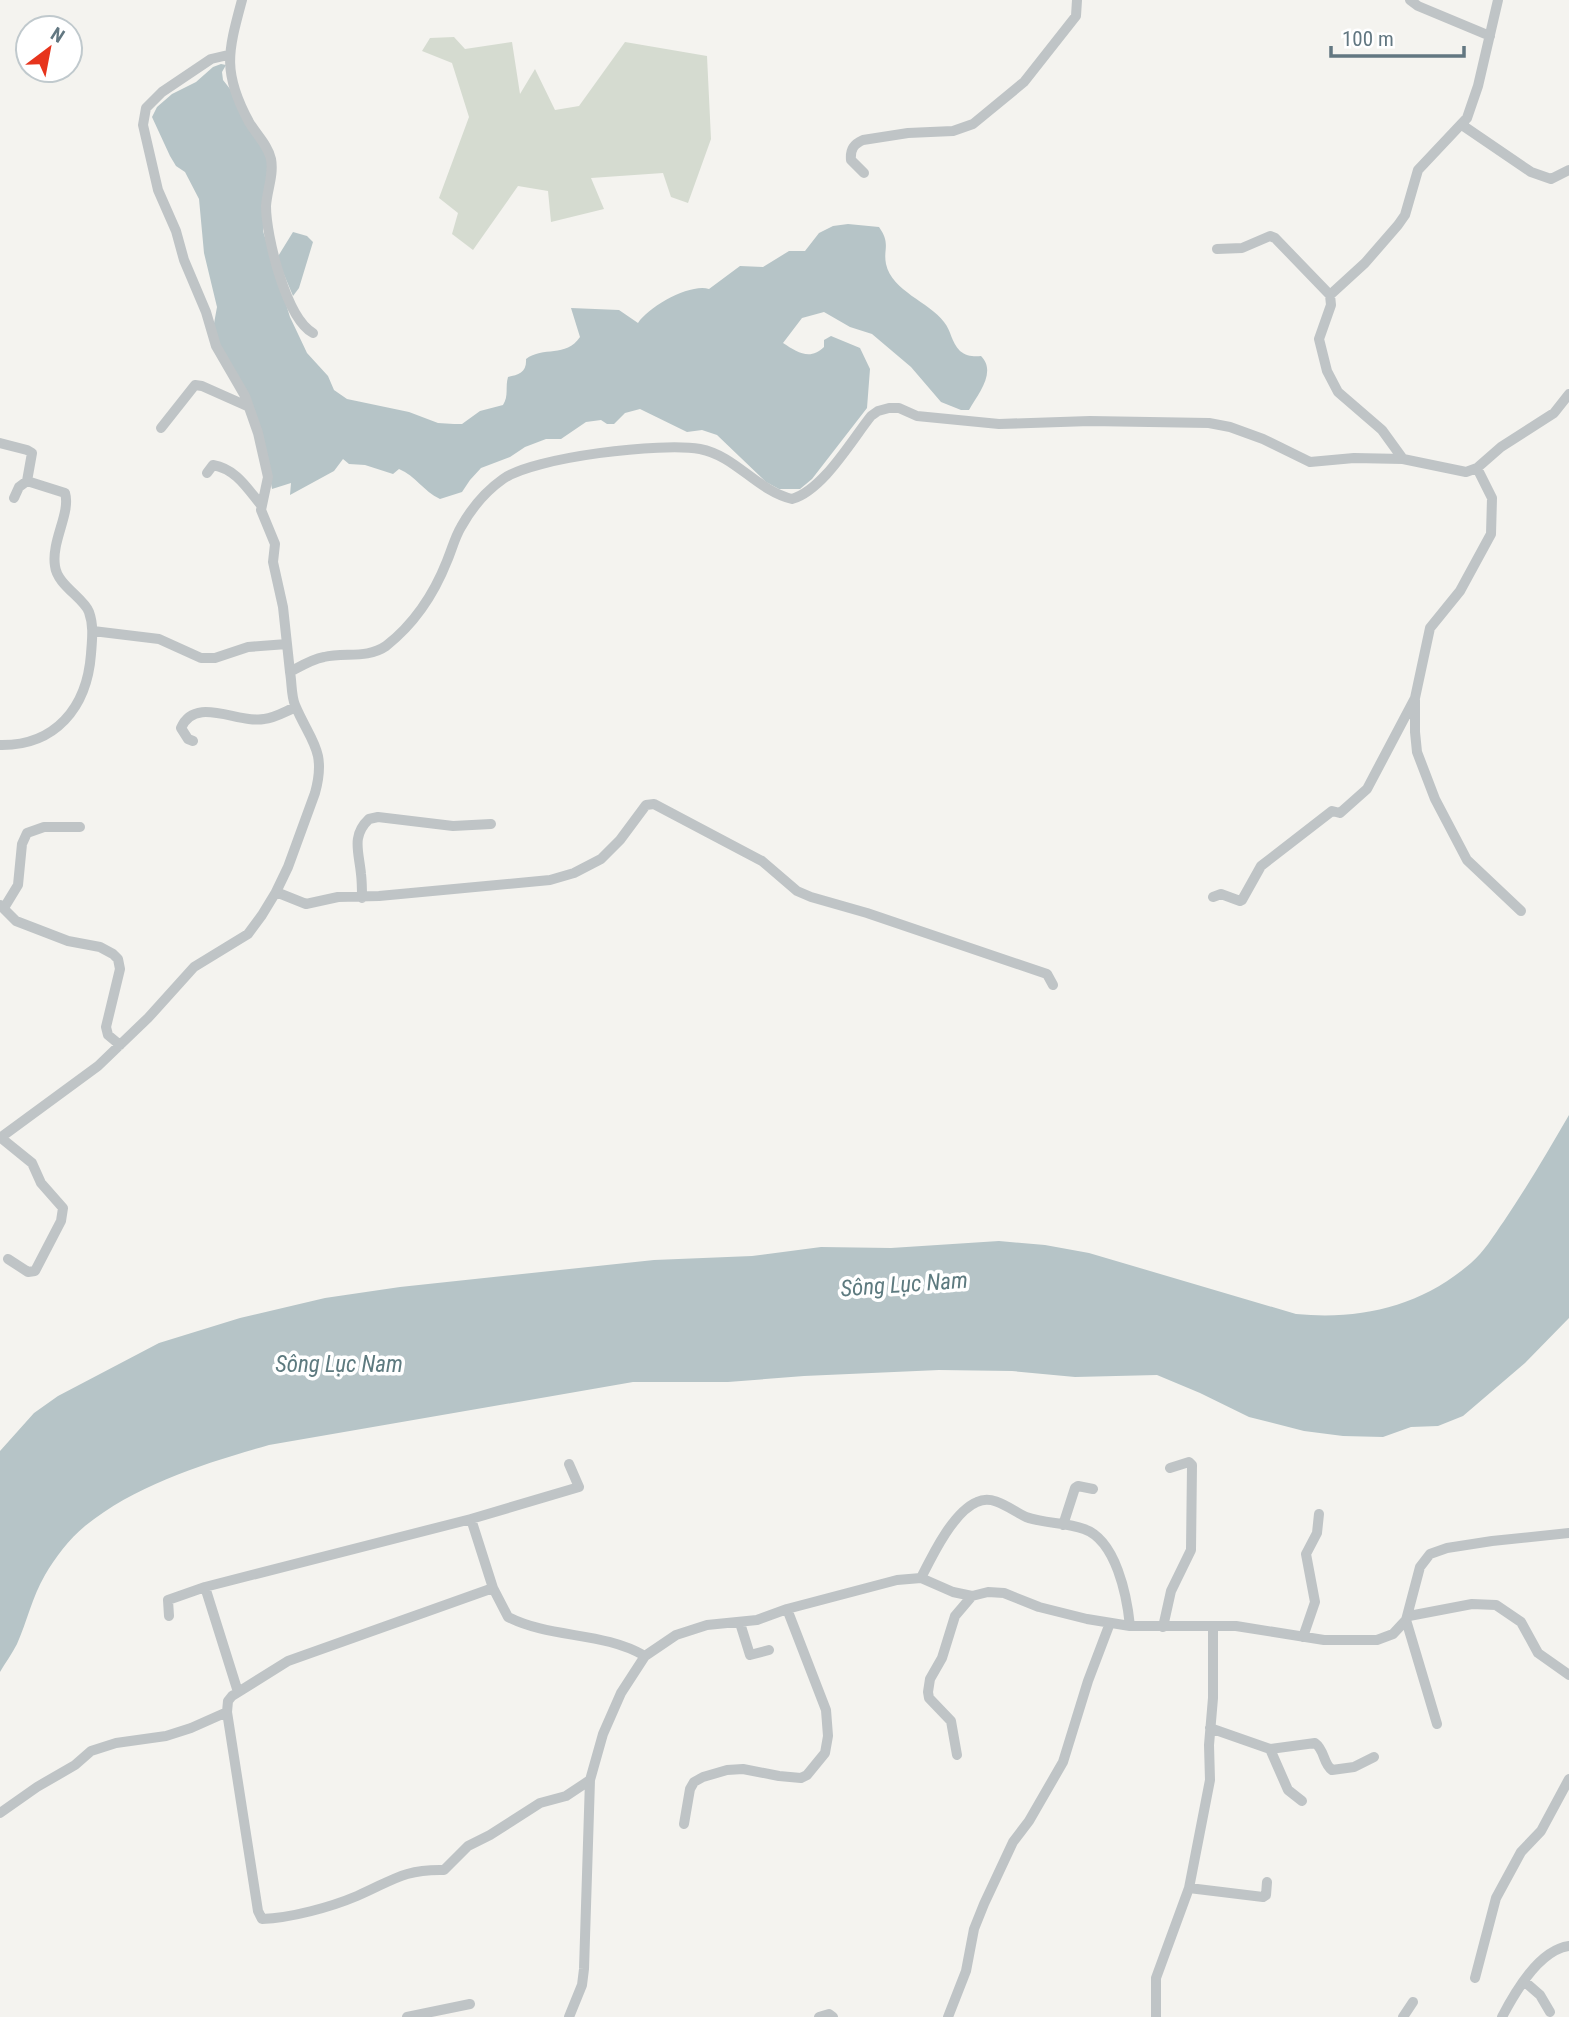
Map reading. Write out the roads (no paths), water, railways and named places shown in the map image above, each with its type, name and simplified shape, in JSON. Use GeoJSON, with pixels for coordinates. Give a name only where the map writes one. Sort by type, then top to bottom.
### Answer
{"type":"FeatureCollection","features":[{"type":"Feature","properties":{"kind":"street"},"geometry":{"type":"LineString","coordinates":[[242,0],[228,55],[232,84],[243,110],[270,157],[267,215],[275,259],[285,292],[304,324],[313,333]]}},
{"type":"Feature","properties":{"kind":"street"},"geometry":{"type":"LineString","coordinates":[[864,173],[851,160],[850,153],[857,143],[908,133],[964,129],[999,105],[1024,82],[1073,19],[1077,0]]}},
{"type":"Feature","properties":{"kind":"street"},"geometry":{"type":"LineString","coordinates":[[1410,0],[1418,6],[1490,36]]}},
{"type":"Feature","properties":{"kind":"street"},"geometry":{"type":"LineString","coordinates":[[1330,295],[1365,263],[1398,225],[1405,215],[1418,170],[1462,125],[1472,106],[1499,0]]}},
{"type":"Feature","properties":{"kind":"street"},"geometry":{"type":"LineString","coordinates":[[8,1259],[28,1272],[35,1271],[63,1212],[60,1204],[41,1183],[32,1163],[0,1138],[99,1066],[194,967],[247,933],[262,915],[275,892],[292,855],[318,782],[317,747],[293,698],[273,562],[275,544],[262,514],[261,505],[268,477],[257,433],[241,387],[216,346],[176,231],[158,190],[147,152],[143,125],[146,108],[162,92],[211,59],[228,55]]}},
{"type":"Feature","properties":{"kind":"street"},"geometry":{"type":"LineString","coordinates":[[1462,125],[1531,172],[1551,179],[1569,170]]}},
{"type":"Feature","properties":{"kind":"street"},"geometry":{"type":"LineString","coordinates":[[1217,249],[1242,248],[1270,236],[1275,238],[1330,295],[1331,305],[1319,339],[1326,371],[1338,391],[1377,425],[1402,459]]}},
{"type":"Feature","properties":{"kind":"street"},"geometry":{"type":"LineString","coordinates":[[161,428],[195,385],[247,406]]}},
{"type":"Feature","properties":{"kind":"street"},"geometry":{"type":"LineString","coordinates":[[290,672],[322,657],[365,655],[384,647],[427,601],[435,589],[459,529],[492,488],[514,472],[576,457],[660,447],[703,450],[730,461],[767,489],[792,499],[809,491],[821,479],[871,416],[878,411],[899,408],[917,416],[990,424],[1090,421],[1209,423],[1230,427],[1263,439],[1310,462],[1354,458],[1402,459],[1466,472],[1477,468],[1501,447],[1553,414],[1569,394]]}},
{"type":"Feature","properties":{"kind":"street"},"geometry":{"type":"LineString","coordinates":[[0,443],[32,453],[27,481],[19,487],[14,498]]}},
{"type":"Feature","properties":{"kind":"street"},"geometry":{"type":"LineString","coordinates":[[207,473],[213,465],[230,472],[239,478],[261,505]]}},
{"type":"Feature","properties":{"kind":"street"},"geometry":{"type":"LineString","coordinates":[[1477,468],[1492,498],[1491,534],[1460,591],[1430,628],[1415,698],[1415,732],[1417,752],[1435,799],[1467,860],[1521,911]]}},
{"type":"Feature","properties":{"kind":"street"},"geometry":{"type":"LineString","coordinates":[[0,745],[26,744],[40,739],[64,722],[86,681],[90,662],[93,631],[88,608],[71,592],[55,568],[56,539],[67,500],[65,492],[27,481]]}},
{"type":"Feature","properties":{"kind":"street"},"geometry":{"type":"LineString","coordinates":[[93,631],[159,639],[201,658],[215,658],[248,647],[287,644]]}},
{"type":"Feature","properties":{"kind":"street"},"geometry":{"type":"LineString","coordinates":[[1213,897],[1221,894],[1242,900],[1268,859],[1295,842],[1332,811],[1340,813],[1363,794],[1415,698]]}},
{"type":"Feature","properties":{"kind":"street"},"geometry":{"type":"LineString","coordinates":[[193,741],[188,739],[181,728],[187,717],[198,712],[260,720],[296,707]]}},
{"type":"Feature","properties":{"kind":"street"},"geometry":{"type":"LineString","coordinates":[[275,892],[306,904],[338,897],[362,898],[530,882],[574,873],[601,859],[620,840],[646,805],[654,804],[762,861],[797,891],[1047,974],[1053,985]]}},
{"type":"Feature","properties":{"kind":"street"},"geometry":{"type":"LineString","coordinates":[[362,898],[357,838],[369,819],[378,817],[453,826],[491,824]]}},
{"type":"Feature","properties":{"kind":"street"},"geometry":{"type":"LineString","coordinates":[[80,827],[44,827],[27,833],[21,851],[18,885],[2,906],[16,921],[68,941],[100,947],[118,959],[120,970],[106,1027],[107,1035],[120,1045]]}},
{"type":"Feature","properties":{"kind":"street"},"geometry":{"type":"LineString","coordinates":[[1163,1627],[1171,1591],[1186,1563],[1191,1544],[1193,1467],[1189,1462],[1170,1468]]}},
{"type":"Feature","properties":{"kind":"street"},"geometry":{"type":"LineString","coordinates":[[169,1616],[168,1600],[205,1587],[471,1519],[579,1487],[569,1464]]}},
{"type":"Feature","properties":{"kind":"street"},"geometry":{"type":"LineString","coordinates":[[1063,1525],[1074,1488],[1078,1486],[1093,1489]]}},
{"type":"Feature","properties":{"kind":"street"},"geometry":{"type":"LineString","coordinates":[[920,1578],[962,1512],[980,1500],[988,1499],[1043,1522],[1084,1529],[1094,1535],[1102,1543],[1125,1586],[1130,1626]]}},
{"type":"Feature","properties":{"kind":"street"},"geometry":{"type":"LineString","coordinates":[[1303,1637],[1315,1602],[1306,1554],[1317,1533],[1320,1514]]}},
{"type":"Feature","properties":{"kind":"street"},"geometry":{"type":"LineString","coordinates":[[471,1519],[504,1614],[548,1631],[607,1640],[645,1656]]}},
{"type":"Feature","properties":{"kind":"street"},"geometry":{"type":"LineString","coordinates":[[569,2017],[582,1985],[584,1969],[590,1780],[603,1734],[621,1693],[645,1656],[676,1635],[696,1628],[740,1623],[897,1580],[920,1578],[940,1588],[972,1596],[988,1592],[1004,1593],[1039,1607],[1130,1626],[1236,1626],[1324,1640],[1377,1640],[1393,1634],[1407,1618],[1420,1567],[1430,1554],[1447,1548],[1492,1541],[1569,1533]]}},
{"type":"Feature","properties":{"kind":"street"},"geometry":{"type":"LineString","coordinates":[[205,1587],[238,1692]]}},
{"type":"Feature","properties":{"kind":"street"},"geometry":{"type":"LineString","coordinates":[[493,1588],[288,1661],[229,1698],[227,1712],[258,1912],[262,1919],[317,1909],[348,1899],[396,1876],[444,1870],[468,1846],[540,1803],[566,1796],[590,1780]]}},
{"type":"Feature","properties":{"kind":"street"},"geometry":{"type":"LineString","coordinates":[[957,1755],[951,1721],[929,1698],[928,1692],[930,1679],[941,1662],[955,1616],[972,1596]]}},
{"type":"Feature","properties":{"kind":"street"},"geometry":{"type":"LineString","coordinates":[[1407,1618],[1455,1606],[1496,1605],[1521,1622],[1538,1653],[1569,1675]]}},
{"type":"Feature","properties":{"kind":"street"},"geometry":{"type":"LineString","coordinates":[[684,1824],[690,1789],[694,1782],[703,1777],[727,1770],[743,1769],[801,1778],[807,1775],[825,1753],[828,1736],[826,1710],[787,1609]]}},
{"type":"Feature","properties":{"kind":"street"},"geometry":{"type":"LineString","coordinates":[[1407,1618],[1437,1724]]}},
{"type":"Feature","properties":{"kind":"street"},"geometry":{"type":"LineString","coordinates":[[740,1623],[750,1655],[769,1650]]}},
{"type":"Feature","properties":{"kind":"street"},"geometry":{"type":"LineString","coordinates":[[948,2017],[966,1970],[974,1929],[984,1904],[1013,1842],[1029,1821],[1063,1762],[1088,1681],[1111,1623]]}},
{"type":"Feature","properties":{"kind":"street"},"geometry":{"type":"LineString","coordinates":[[1156,2017],[1156,1978],[1189,1888],[1210,1780],[1213,1626]]}},
{"type":"Feature","properties":{"kind":"street"},"geometry":{"type":"LineString","coordinates":[[0,1814],[37,1787],[75,1765],[91,1751],[116,1743],[166,1736],[227,1712]]}},
{"type":"Feature","properties":{"kind":"street"},"geometry":{"type":"LineString","coordinates":[[1210,1728],[1270,1749],[1315,1743],[1332,1770],[1354,1767],[1374,1757]]}},
{"type":"Feature","properties":{"kind":"street"},"geometry":{"type":"LineString","coordinates":[[1270,1749],[1288,1790],[1302,1801]]}},
{"type":"Feature","properties":{"kind":"street"},"geometry":{"type":"LineString","coordinates":[[1475,1978],[1496,1898],[1521,1852],[1541,1831],[1569,1779]]}},
{"type":"Feature","properties":{"kind":"street"},"geometry":{"type":"LineString","coordinates":[[1189,1888],[1263,1897],[1266,1895],[1267,1882]]}},
{"type":"Feature","properties":{"kind":"street"},"geometry":{"type":"LineString","coordinates":[[1502,2017],[1538,1965],[1559,1949],[1569,1947]]}},
{"type":"Feature","properties":{"kind":"street"},"geometry":{"type":"LineString","coordinates":[[1524,1982],[1540,1995],[1550,2012]]}},
{"type":"Feature","properties":{"kind":"street"},"geometry":{"type":"LineString","coordinates":[[1403,2017],[1413,2002]]}},
{"type":"Feature","properties":{"kind":"street"},"geometry":{"type":"LineString","coordinates":[[407,2017],[470,2004]]}},
{"type":"Feature","properties":{"kind":"street"},"geometry":{"type":"LineString","coordinates":[[819,2017],[829,2014],[834,2017]]}},
{"type":"Feature","properties":{"kind":"water"},"geometry":{"type":"Polygon","coordinates":[[[226,65],[222,72],[223,80],[263,145],[268,160],[263,231],[290,317],[307,353],[328,376],[334,390],[347,399],[409,412],[438,423],[462,424],[480,411],[503,405],[508,377],[522,372],[526,359],[540,353],[561,350],[580,337],[571,308],[619,310],[638,323],[643,316],[671,297],[692,289],[709,289],[740,266],[763,267],[789,251],[805,251],[819,233],[833,226],[848,224],[879,227],[886,242],[886,264],[895,282],[944,322],[960,351],[970,356],[981,356],[985,362],[987,376],[969,410],[961,410],[941,402],[911,367],[872,334],[850,327],[824,312],[802,318],[783,343],[798,352],[814,354],[824,347],[824,340],[831,336],[860,348],[870,369],[867,408],[812,479],[800,489],[779,489],[766,482],[717,435],[702,430],[687,432],[640,409],[625,413],[614,424],[601,420],[586,422],[561,439],[546,439],[525,447],[510,457],[481,468],[462,492],[440,499],[399,469],[393,474],[365,465],[349,464],[343,459],[334,471],[290,495],[291,483],[272,489],[266,456],[213,329],[217,307],[204,253],[199,199],[185,172],[176,166],[170,156],[152,117],[157,107],[172,94],[196,82],[213,67],[226,65]]]}},
{"type":"Feature","properties":{"kind":"water"},"geometry":{"type":"Polygon","coordinates":[[[293,232],[307,236],[313,242],[299,288],[293,296],[277,258],[293,232]]]}},
{"type":"Feature","properties":{"kind":"water","name":"Sông Lục Nam"},"geometry":{"type":"Polygon","coordinates":[[[1569,1115],[1569,1318],[1525,1363],[1463,1416],[1438,1426],[1411,1427],[1383,1437],[1304,1431],[1249,1417],[1157,1375],[1075,1377],[1012,1371],[939,1370],[728,1382],[633,1382],[269,1445],[173,1476],[105,1511],[79,1531],[63,1549],[40,1583],[17,1644],[0,1672],[0,1451],[34,1413],[58,1396],[159,1343],[240,1318],[325,1298],[400,1287],[654,1260],[752,1256],[821,1247],[891,1248],[999,1241],[1045,1245],[1089,1253],[1296,1314],[1344,1315],[1366,1312],[1410,1300],[1431,1290],[1476,1259],[1513,1208],[1569,1115]]]}}]}
